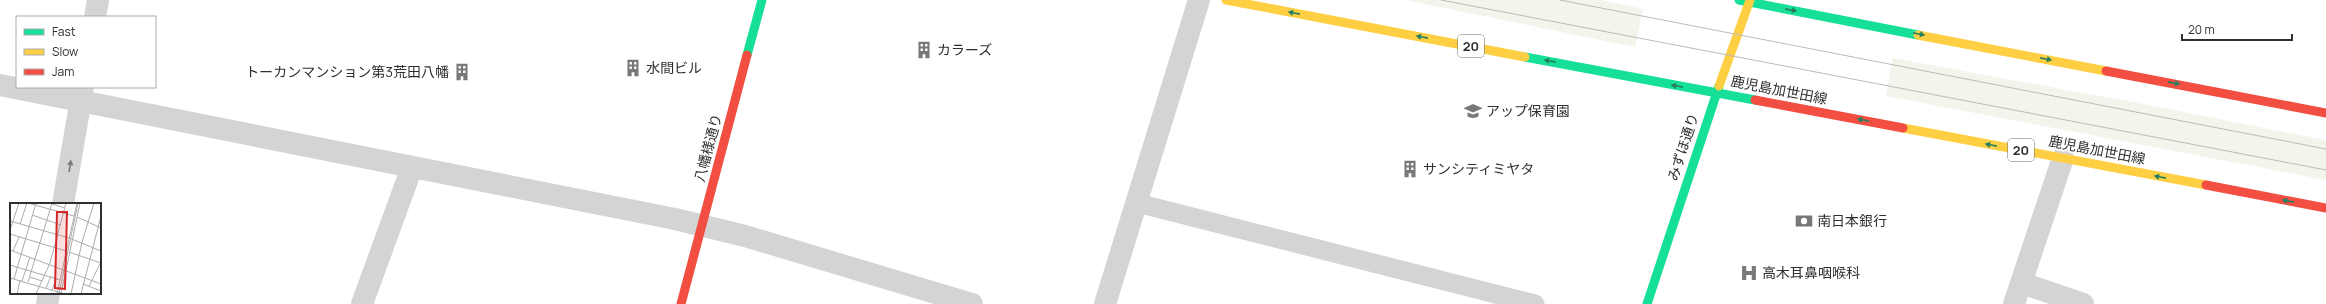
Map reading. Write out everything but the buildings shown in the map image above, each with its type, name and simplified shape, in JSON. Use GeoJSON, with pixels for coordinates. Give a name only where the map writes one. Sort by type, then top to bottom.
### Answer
{"type":"FeatureCollection","features":[{"type":"Feature","properties":{"kind":"main road","name":"八幡様通り"},"geometry":{"type":"LineString","coordinates":[[681,304],[762,0]]}},
{"type":"Feature","properties":{"kind":"main road","name":"鹿児島加世田線"},"geometry":{"type":"LineString","coordinates":[[1226,0],[2326,208]]}},
{"type":"Feature","properties":{"kind":"main road"},"geometry":{"type":"LineString","coordinates":[[1739,0],[2326,113]]}},
{"type":"Feature","properties":{"kind":"main road","name":"みずほ通り"},"geometry":{"type":"LineString","coordinates":[[1646,304],[1716,93],[1749,1]]}},
{"type":"Feature","properties":{"kind":"street"},"geometry":{"type":"LineString","coordinates":[[95,16],[98,0]]}},
{"type":"Feature","properties":{"kind":"street"},"geometry":{"type":"LineString","coordinates":[[1105,304],[1198,0]]}},
{"type":"Feature","properties":{"kind":"street"},"geometry":{"type":"LineString","coordinates":[[0,85],[16,87]]}},
{"type":"Feature","properties":{"kind":"street"},"geometry":{"type":"LineString","coordinates":[[27,88],[81,94],[412,167],[746,236],[972,304]]}},
{"type":"Feature","properties":{"kind":"street"},"geometry":{"type":"LineString","coordinates":[[64,203],[81,94]]}},
{"type":"Feature","properties":{"kind":"street"},"geometry":{"type":"LineString","coordinates":[[2014,304],[2063,158]]}},
{"type":"Feature","properties":{"kind":"street"},"geometry":{"type":"LineString","coordinates":[[362,304],[412,167]]}},
{"type":"Feature","properties":{"kind":"street"},"geometry":{"type":"LineString","coordinates":[[2022,283],[2083,304]]}},
{"type":"Feature","properties":{"kind":"street"},"geometry":{"type":"LineString","coordinates":[[47,304],[49,294]]}},
{"type":"Feature","properties":{"kind":"lane"},"geometry":{"type":"LineString","coordinates":[[1137,203],[1534,304]]}},
{"type":"Feature","properties":{"kind":"shaded area"},"geometry":{"type":"Polygon","coordinates":[[[1405,0],[1600,0],[1643,9],[1635,47],[1405,0]]]}},
{"type":"Feature","properties":{"kind":"shaded area"},"geometry":{"type":"Polygon","coordinates":[[[1893,58],[2127,101],[2326,140],[2326,180],[1886,96],[1893,58]]]}},
{"type":"Feature","properties":{"kind":"tram line"},"geometry":{"type":"LineString","coordinates":[[1441,0],[2326,170]]}},
{"type":"Feature","properties":{"kind":"tram line"},"geometry":{"type":"LineString","coordinates":[[1560,0],[2326,149]]}},
{"type":"Feature","properties":{"kind":"traffic: fast"},"geometry":{"type":"LineString","coordinates":[[747,55],[762,0]]}},
{"type":"Feature","properties":{"kind":"traffic: fast"},"geometry":{"type":"LineString","coordinates":[[1739,0],[1918,35]]}},
{"type":"Feature","properties":{"kind":"traffic: fast"},"geometry":{"type":"LineString","coordinates":[[1525,57],[1755,100]]}},
{"type":"Feature","properties":{"kind":"traffic: fast"},"geometry":{"type":"LineString","coordinates":[[1647,304],[1719,86]]}},
{"type":"Feature","properties":{"kind":"traffic: slow"},"geometry":{"type":"LineString","coordinates":[[1226,0],[1525,57]]}},
{"type":"Feature","properties":{"kind":"traffic: slow"},"geometry":{"type":"LineString","coordinates":[[1719,86],[1750,0]]}},
{"type":"Feature","properties":{"kind":"traffic: slow"},"geometry":{"type":"LineString","coordinates":[[1918,35],[2106,71]]}},
{"type":"Feature","properties":{"kind":"traffic: slow"},"geometry":{"type":"LineString","coordinates":[[1903,128],[2206,185]]}},
{"type":"Feature","properties":{"kind":"traffic: jam"},"geometry":{"type":"LineString","coordinates":[[681,304],[747,55]]}},
{"type":"Feature","properties":{"kind":"traffic: jam"},"geometry":{"type":"LineString","coordinates":[[2106,71],[2326,113]]}},
{"type":"Feature","properties":{"kind":"traffic: jam"},"geometry":{"type":"LineString","coordinates":[[1755,100],[1903,128]]}},
{"type":"Feature","properties":{"kind":"traffic: jam"},"geometry":{"type":"LineString","coordinates":[[2206,185],[2326,208]]}},
{"type":"Feature","properties":{"kind":"place","name":"カラーズ"},"geometry":{"type":"Point","coordinates":[924,50]}},
{"type":"Feature","properties":{"kind":"place","name":"水間ビル"},"geometry":{"type":"Point","coordinates":[633,68]}},
{"type":"Feature","properties":{"kind":"place","name":"トーカンマンション第3荒田八幡"},"geometry":{"type":"Point","coordinates":[462,72]}},
{"type":"Feature","properties":{"kind":"place","name":"アップ保育園"},"geometry":{"type":"Point","coordinates":[1473,111]}},
{"type":"Feature","properties":{"kind":"place","name":"サンシティミヤタ"},"geometry":{"type":"Point","coordinates":[1410,169]}},
{"type":"Feature","properties":{"kind":"place","name":"南日本銀行"},"geometry":{"type":"Point","coordinates":[1804,221]}},
{"type":"Feature","properties":{"kind":"place","name":"高木耳鼻咽喉科"},"geometry":{"type":"Point","coordinates":[1749,273]}}]}
